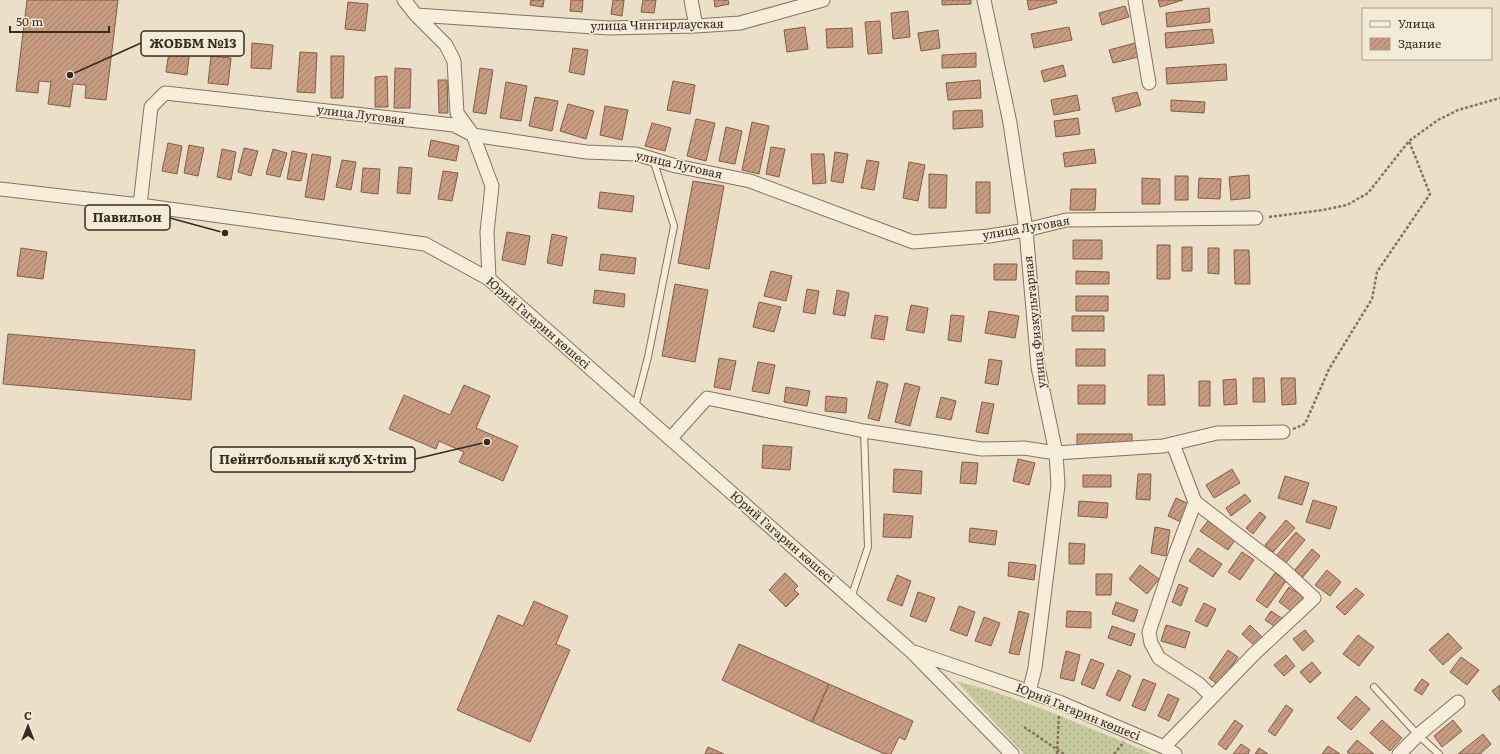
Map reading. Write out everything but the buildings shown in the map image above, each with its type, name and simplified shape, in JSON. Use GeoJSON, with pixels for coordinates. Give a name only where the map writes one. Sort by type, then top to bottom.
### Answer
{"type":"FeatureCollection","features":[{"type":"Feature","properties":{"kind":"street"},"geometry":{"type":"LineString","coordinates":[[404,0],[416,15],[446,45],[454,61],[457,113],[473,135],[492,186],[487,232],[489,279]]}},
{"type":"Feature","properties":{"kind":"street"},"geometry":{"type":"LineString","coordinates":[[691,0],[696,26]]}},
{"type":"Feature","properties":{"kind":"street","name":"улица Чингирлауская"},"geometry":{"type":"LineString","coordinates":[[416,15],[609,28],[696,26],[740,23],[823,0]]}},
{"type":"Feature","properties":{"kind":"street","name":"улица Физкультарная"},"geometry":{"type":"LineString","coordinates":[[984,0],[1010,123],[1026,230],[1038,367],[1056,453],[1058,485],[1035,668],[1029,692]]}},
{"type":"Feature","properties":{"kind":"street"},"geometry":{"type":"LineString","coordinates":[[1135,0],[1149,83]]}},
{"type":"Feature","properties":{"kind":"street","name":"улица Луговая"},"geometry":{"type":"LineString","coordinates":[[140,205],[151,107],[166,93],[454,126],[473,135],[586,152],[636,154],[676,166],[750,182],[913,242],[990,236],[1026,230],[1066,220],[1256,218]]}},
{"type":"Feature","properties":{"kind":"street","name":"Юрий Гагарин көшесі"},"geometry":{"type":"LineString","coordinates":[[0,190],[140,205],[425,244],[489,279],[911,651],[1012,754]]}},
{"type":"Feature","properties":{"kind":"street"},"geometry":{"type":"LineString","coordinates":[[670,439],[707,398],[864,431],[982,448],[1024,448],[1056,453],[1163,446],[1217,433],[1283,432]]}},
{"type":"Feature","properties":{"kind":"street"},"geometry":{"type":"LineString","coordinates":[[1169,751],[1212,696],[1314,598],[1284,570],[1195,502],[1173,444]]}},
{"type":"Feature","properties":{"kind":"street"},"geometry":{"type":"LineString","coordinates":[[1195,502],[1172,563],[1149,632],[1151,643],[1159,658],[1199,684],[1212,696]]}},
{"type":"Feature","properties":{"kind":"street","name":"Юрий Гагарин көшесі"},"geometry":{"type":"LineString","coordinates":[[911,651],[1059,702],[1169,751]]}},
{"type":"Feature","properties":{"kind":"street"},"geometry":{"type":"LineString","coordinates":[[1399,754],[1418,735],[1458,702]]}},
{"type":"Feature","properties":{"kind":"lane"},"geometry":{"type":"LineString","coordinates":[[635,407],[648,357],[674,226],[653,159]]}},
{"type":"Feature","properties":{"kind":"lane"},"geometry":{"type":"LineString","coordinates":[[851,598],[868,547],[864,431]]}},
{"type":"Feature","properties":{"kind":"lane"},"geometry":{"type":"LineString","coordinates":[[1374,687],[1418,735],[1439,754]]}},
{"type":"Feature","properties":{"kind":"path"},"geometry":{"type":"LineString","coordinates":[[1256,218],[1323,210],[1347,204],[1368,193],[1409,141],[1438,120],[1458,110],[1500,98]]}},
{"type":"Feature","properties":{"kind":"path"},"geometry":{"type":"LineString","coordinates":[[1283,432],[1305,424],[1329,369],[1372,298],[1377,272],[1430,194],[1409,141]]}},
{"type":"Feature","properties":{"kind":"path"},"geometry":{"type":"LineString","coordinates":[[1057,754],[1059,702]]}},
{"type":"Feature","properties":{"kind":"path"},"geometry":{"type":"LineString","coordinates":[[1024,727],[1064,754]]}},
{"type":"Feature","properties":{"kind":"path"},"geometry":{"type":"LineString","coordinates":[[1114,754],[1124,742]]}},
{"type":"Feature","properties":{"kind":"green space"},"geometry":{"type":"Polygon","coordinates":[[[956,681],[992,691],[1043,709],[1153,754],[1024,754],[956,681]]]}},
{"type":"Feature","properties":{"kind":"place","name":"ЖОББМ №13"},"geometry":{"type":"Point","coordinates":[70,75]}},
{"type":"Feature","properties":{"kind":"place","name":"Павильон"},"geometry":{"type":"Point","coordinates":[225,233]}},
{"type":"Feature","properties":{"kind":"place","name":"Пейнтбольный клуб X-trim"},"geometry":{"type":"Point","coordinates":[487,442]}}]}
